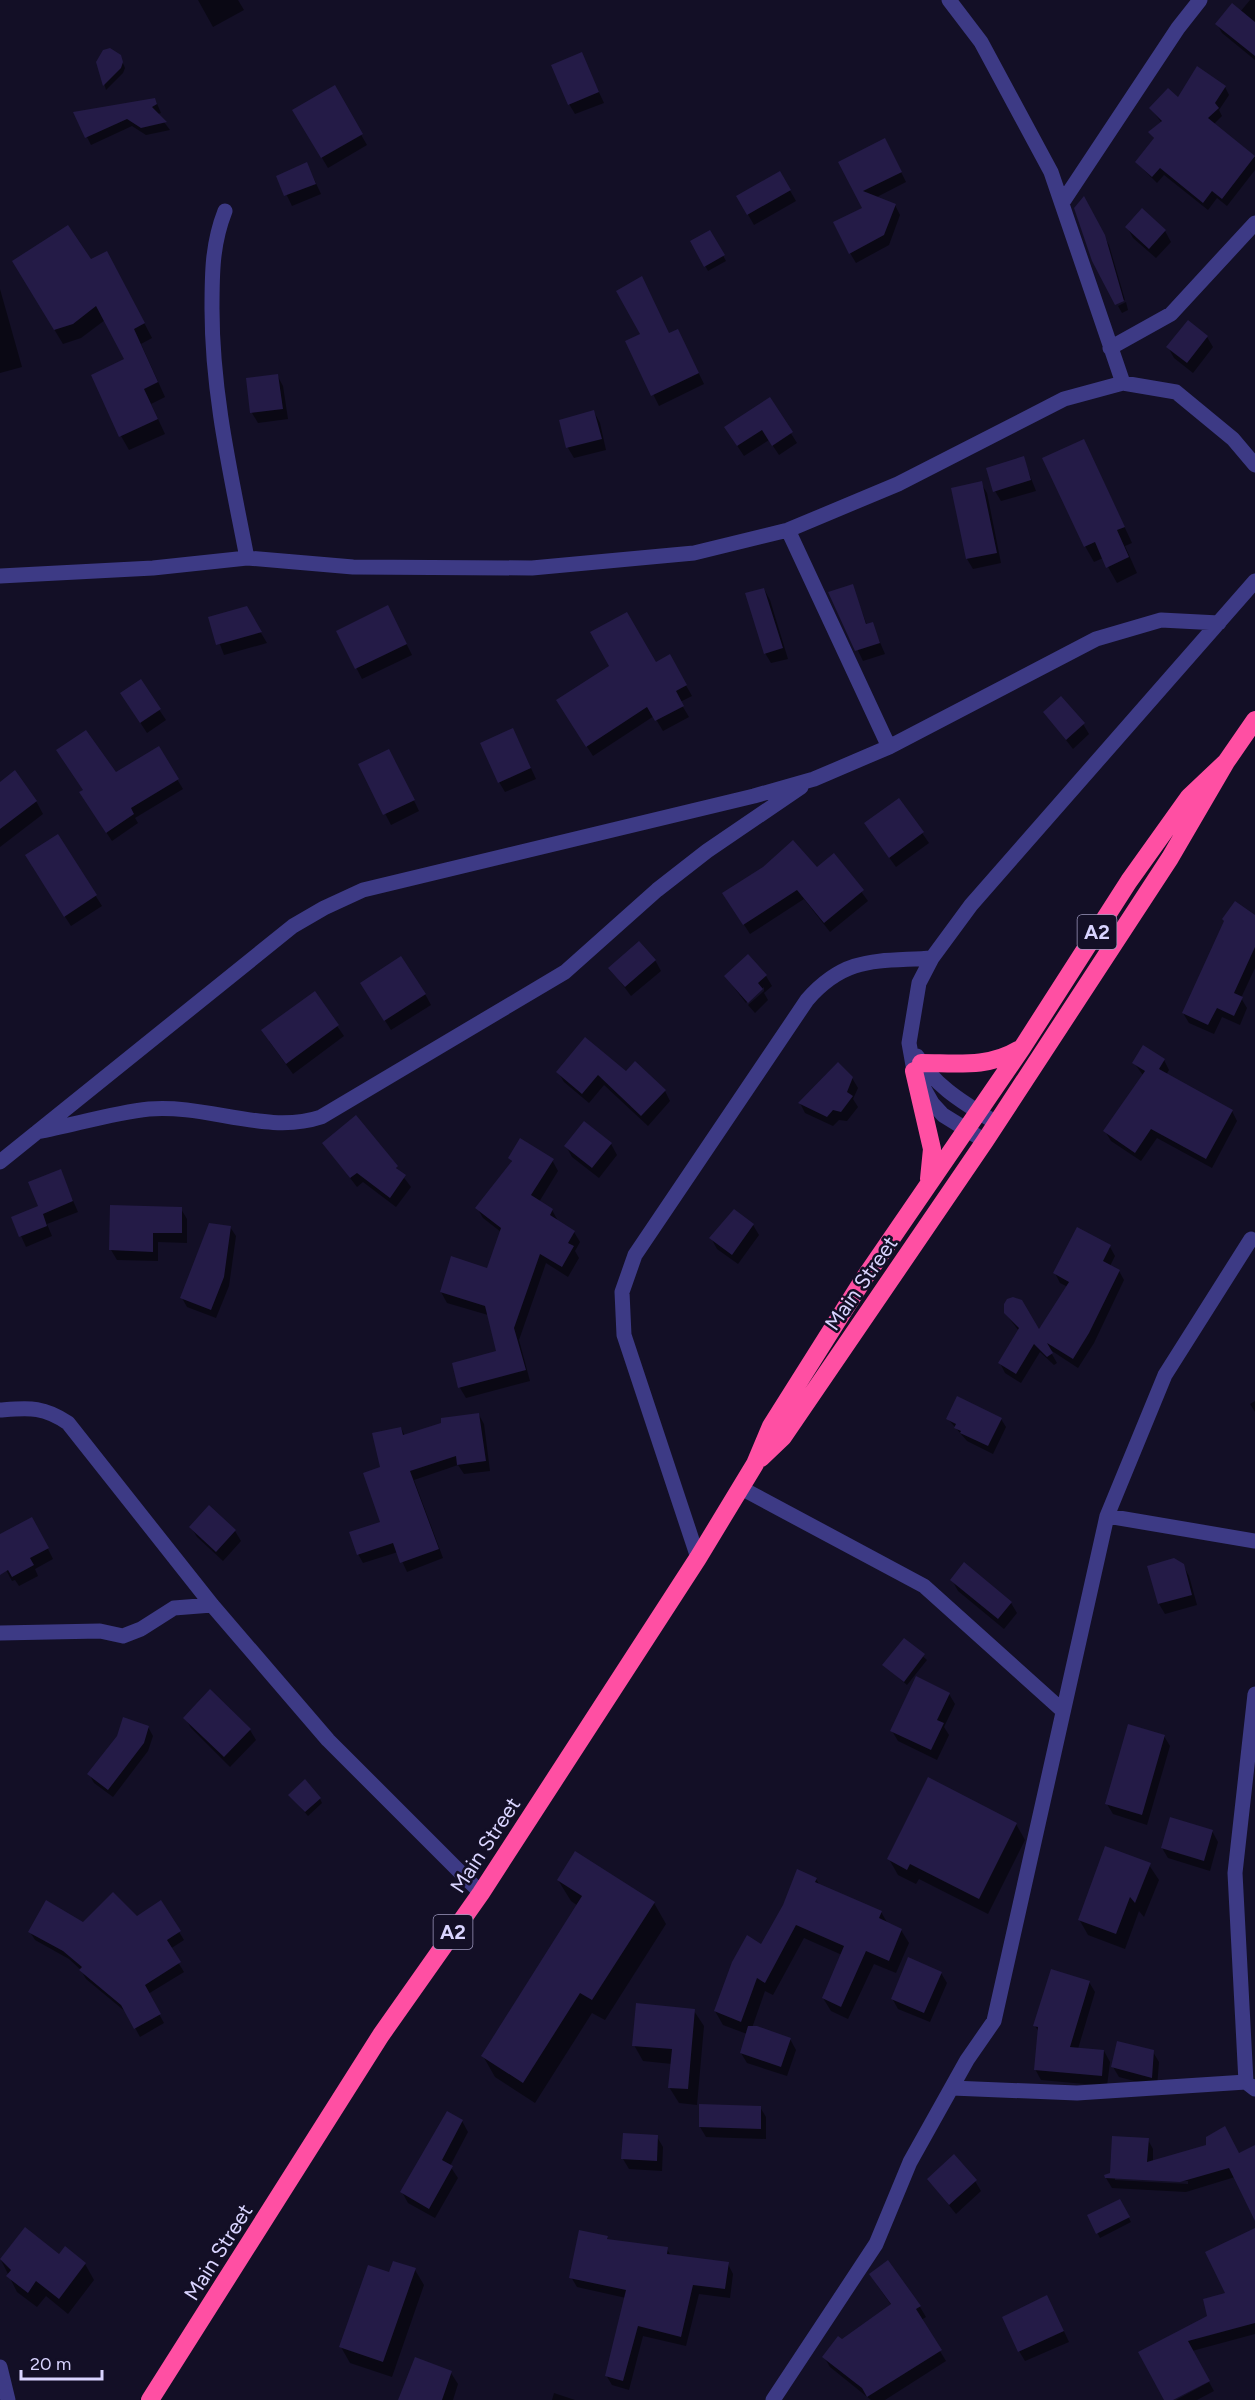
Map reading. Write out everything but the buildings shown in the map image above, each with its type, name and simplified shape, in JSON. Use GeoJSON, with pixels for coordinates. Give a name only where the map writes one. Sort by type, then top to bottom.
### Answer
{"type":"FeatureCollection","features":[{"type":"Feature","properties":{"kind":"highway","name":"A2"},"geometry":{"type":"LineString","coordinates":[[996,1123],[1170,858],[1226,762],[1255,720]]}},
{"type":"Feature","properties":{"kind":"highway","name":"A2"},"geometry":{"type":"LineString","coordinates":[[978,1111],[1022,1048],[1135,872],[1189,797],[1226,762]]}},
{"type":"Feature","properties":{"kind":"highway"},"geometry":{"type":"LineString","coordinates":[[929,1181],[932,1149],[918,1067],[988,1062],[1003,1059],[1022,1048]]}},
{"type":"Feature","properties":{"kind":"highway","name":"Main Street"},"geometry":{"type":"LineString","coordinates":[[150,2400],[381,2035],[481,1893],[698,1558],[755,1464],[771,1426],[929,1181],[978,1111]]}},
{"type":"Feature","properties":{"kind":"highway","name":"Main Street"},"geometry":{"type":"LineString","coordinates":[[755,1464],[783,1437],[996,1123]]}},
{"type":"Feature","properties":{"kind":"street"},"geometry":{"type":"LineString","coordinates":[[950,0],[981,42],[1051,172],[1123,383]]}},
{"type":"Feature","properties":{"kind":"street"},"geometry":{"type":"LineString","coordinates":[[1062,203],[1178,27],[1200,0]]}},
{"type":"Feature","properties":{"kind":"street"},"geometry":{"type":"LineString","coordinates":[[225,211],[216,235],[212,269],[212,354],[216,389],[246,558]]}},
{"type":"Feature","properties":{"kind":"street"},"geometry":{"type":"LineString","coordinates":[[1110,348],[1171,315],[1255,223]]}},
{"type":"Feature","properties":{"kind":"street"},"geometry":{"type":"LineString","coordinates":[[0,576],[153,568],[246,558],[352,567],[532,568],[694,553],[788,530],[898,484],[1064,399],[1123,383],[1176,392],[1233,439],[1255,465]]}},
{"type":"Feature","properties":{"kind":"street"},"geometry":{"type":"LineString","coordinates":[[788,530],[889,747]]}},
{"type":"Feature","properties":{"kind":"street"},"geometry":{"type":"LineString","coordinates":[[985,1141],[943,1115],[932,1103],[909,1043],[919,983],[932,958],[971,905],[1255,581]]}},
{"type":"Feature","properties":{"kind":"street"},"geometry":{"type":"LineString","coordinates":[[0,1162],[292,926],[363,890],[754,796],[814,779],[889,747],[1096,639],[1161,620],[1219,623]]}},
{"type":"Feature","properties":{"kind":"street"},"geometry":{"type":"LineString","coordinates":[[35,1132],[150,1109],[225,1114],[282,1124],[301,1124],[321,1117],[565,972],[657,890],[707,851],[814,779]]}},
{"type":"Feature","properties":{"kind":"street"},"geometry":{"type":"LineString","coordinates":[[698,1558],[624,1335],[622,1292],[635,1255],[807,1000],[821,984],[842,970],[868,961],[932,958]]}},
{"type":"Feature","properties":{"kind":"street"},"geometry":{"type":"LineString","coordinates":[[918,1067],[956,1099],[996,1123]]}},
{"type":"Feature","properties":{"kind":"street"},"geometry":{"type":"LineString","coordinates":[[773,2400],[876,2244],[910,2162],[994,2021],[1107,1516],[1165,1375],[1254,1237]]}},
{"type":"Feature","properties":{"kind":"street"},"geometry":{"type":"LineString","coordinates":[[0,1410],[30,1408],[50,1411],[68,1423],[212,1605],[328,1740],[481,1893]]}},
{"type":"Feature","properties":{"kind":"street"},"geometry":{"type":"LineString","coordinates":[[741,1488],[924,1586],[1063,1711]]}},
{"type":"Feature","properties":{"kind":"street"},"geometry":{"type":"LineString","coordinates":[[1107,1516],[1255,1541]]}},
{"type":"Feature","properties":{"kind":"street"},"geometry":{"type":"LineString","coordinates":[[0,1633],[100,1631],[123,1636],[141,1629],[174,1608],[212,1605]]}},
{"type":"Feature","properties":{"kind":"street"},"geometry":{"type":"LineString","coordinates":[[952,2088],[1077,2093],[1251,2086],[1235,1873],[1255,1694]]}},
{"type":"Feature","properties":{"kind":"street"},"geometry":{"type":"LineString","coordinates":[[0,2367],[8,2400]]}}]}
